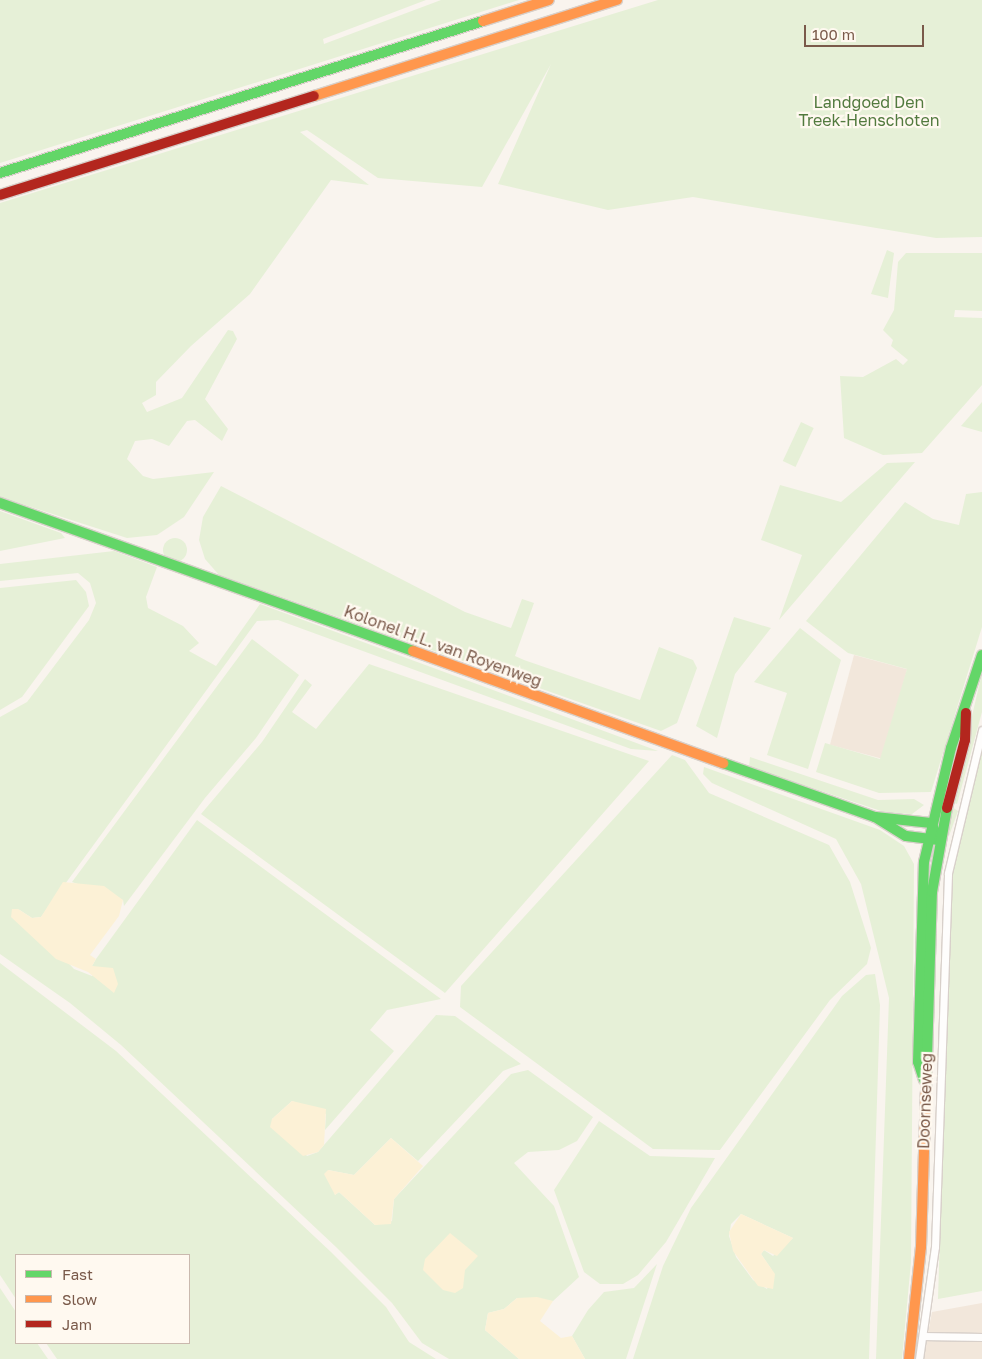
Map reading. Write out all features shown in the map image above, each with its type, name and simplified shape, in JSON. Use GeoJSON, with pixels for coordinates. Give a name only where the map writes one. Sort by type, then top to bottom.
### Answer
{"type":"FeatureCollection","features":[{"type":"Feature","properties":{"kind":"main road"},"geometry":{"type":"LineString","coordinates":[[0,173],[549,0]]}},
{"type":"Feature","properties":{"kind":"main road"},"geometry":{"type":"LineString","coordinates":[[0,195],[617,0]]}},
{"type":"Feature","properties":{"kind":"main road","name":"Kolonel H.L. van Royenweg"},"geometry":{"type":"LineString","coordinates":[[0,503],[876,817],[906,836],[927,841],[939,840]]}},
{"type":"Feature","properties":{"kind":"main road","name":"Doornseweg"},"geometry":{"type":"LineString","coordinates":[[924,1081],[918,1062],[918,1026],[921,897],[927,841],[951,748],[966,713],[982,655]]}},
{"type":"Feature","properties":{"kind":"main road","name":"Doornseweg"},"geometry":{"type":"LineString","coordinates":[[910,1359],[921,1247],[924,1081],[939,840],[965,740],[966,713]]}},
{"type":"Feature","properties":{"kind":"main road","name":"Kolonel H.L. van Royenweg"},"geometry":{"type":"LineString","coordinates":[[876,817],[931,823]]}},
{"type":"Feature","properties":{"kind":"main road"},"geometry":{"type":"LineString","coordinates":[[931,823],[939,840]]}},
{"type":"Feature","properties":{"kind":"street","name":"Doornseweg"},"geometry":{"type":"LineString","coordinates":[[919,1359],[936,1238],[946,897],[954,843],[982,730]]}},
{"type":"Feature","properties":{"kind":"street"},"geometry":{"type":"LineString","coordinates":[[939,840],[954,843]]}},
{"type":"Feature","properties":{"kind":"street"},"geometry":{"type":"LineString","coordinates":[[923,1336],[982,1337]]}},
{"type":"Feature","properties":{"kind":"shaded area"},"geometry":{"type":"Polygon","coordinates":[[[854,655],[907,669],[883,759],[830,745],[854,655]]]}},
{"type":"Feature","properties":{"kind":"shaded area"},"geometry":{"type":"Polygon","coordinates":[[[982,1303],[982,1359],[923,1359],[932,1312],[982,1303]]]}},
{"type":"Feature","properties":{"kind":"green space"},"geometry":{"type":"Polygon","coordinates":[[[0,0],[426,0],[323,39],[324,44],[441,0],[519,0],[0,163],[0,0]]]}},
{"type":"Feature","properties":{"kind":"green space","name":"Landgoed Den Treek-Henschoten"},"geometry":{"type":"Polygon","coordinates":[[[658,0],[982,0],[982,237],[936,238],[693,197],[608,210],[498,184],[551,64],[482,187],[378,178],[307,130],[300,132],[369,185],[331,180],[250,294],[191,346],[156,382],[156,395],[142,403],[147,412],[182,398],[228,330],[233,331],[237,339],[205,399],[228,429],[222,441],[195,420],[187,421],[169,446],[152,439],[135,441],[127,459],[143,476],[153,479],[214,472],[184,517],[157,535],[127,538],[0,497],[0,203],[658,0]]]}},
{"type":"Feature","properties":{"kind":"green space"},"geometry":{"type":"Polygon","coordinates":[[[887,250],[894,253],[888,298],[871,294],[887,250]]]}},
{"type":"Feature","properties":{"kind":"green space"},"geometry":{"type":"Polygon","coordinates":[[[906,253],[982,253],[982,311],[955,310],[954,317],[982,318],[982,385],[922,453],[883,455],[844,438],[840,376],[863,377],[896,359],[903,365],[908,360],[891,346],[893,340],[883,330],[894,310],[898,262],[906,253]]]}},
{"type":"Feature","properties":{"kind":"green space"},"geometry":{"type":"Polygon","coordinates":[[[982,402],[982,432],[961,426],[982,402]]]}},
{"type":"Feature","properties":{"kind":"green space"},"geometry":{"type":"Polygon","coordinates":[[[801,422],[814,428],[796,467],[783,461],[801,422]]]}},
{"type":"Feature","properties":{"kind":"green space"},"geometry":{"type":"Polygon","coordinates":[[[915,462],[779,620],[802,555],[761,540],[780,485],[841,502],[887,463],[915,462]]]}},
{"type":"Feature","properties":{"kind":"green space"},"geometry":{"type":"Polygon","coordinates":[[[221,486],[465,612],[511,628],[522,599],[534,603],[515,656],[524,660],[640,700],[659,647],[693,660],[697,668],[677,723],[661,731],[219,575],[205,559],[199,540],[203,517],[221,486]]]}},
{"type":"Feature","properties":{"kind":"green space"},"geometry":{"type":"Polygon","coordinates":[[[982,492],[982,627],[931,792],[879,793],[816,772],[825,743],[880,759],[907,669],[848,653],[806,621],[905,502],[933,519],[959,525],[966,494],[982,492]]]}},
{"type":"Feature","properties":{"kind":"green space"},"geometry":{"type":"Polygon","coordinates":[[[0,511],[61,533],[65,538],[0,551],[0,511]]]}},
{"type":"Feature","properties":{"kind":"green space"},"geometry":{"type":"Polygon","coordinates":[[[175,538],[184,541],[187,550],[184,559],[175,562],[166,559],[163,550],[166,541],[175,538]]]}},
{"type":"Feature","properties":{"kind":"green space"},"geometry":{"type":"Polygon","coordinates":[[[114,551],[157,567],[146,597],[148,608],[183,626],[199,643],[189,651],[216,666],[260,604],[658,751],[631,749],[278,620],[257,621],[41,917],[32,918],[18,909],[74,969],[92,976],[98,968],[92,966],[96,959],[197,820],[441,999],[387,1010],[370,1030],[394,1051],[325,1130],[326,1114],[292,1101],[272,1119],[307,1156],[318,1152],[436,1015],[455,1016],[521,1064],[503,1071],[418,1161],[391,1138],[354,1175],[328,1170],[335,1195],[339,1192],[375,1225],[392,1221],[394,1199],[511,1074],[528,1070],[593,1117],[577,1141],[559,1150],[528,1152],[514,1163],[554,1206],[579,1277],[553,1301],[517,1298],[504,1309],[488,1313],[485,1330],[519,1359],[449,1359],[422,1343],[392,1303],[336,1247],[121,1045],[70,1003],[0,954],[0,717],[27,702],[89,620],[96,603],[90,583],[78,573],[0,581],[0,564],[114,551]]]}},
{"type":"Feature","properties":{"kind":"green space"},"geometry":{"type":"Polygon","coordinates":[[[76,580],[86,592],[89,606],[22,697],[0,710],[0,588],[76,580]]]}},
{"type":"Feature","properties":{"kind":"green space"},"geometry":{"type":"Polygon","coordinates":[[[734,617],[771,628],[735,674],[717,738],[696,726],[734,617]]]}},
{"type":"Feature","properties":{"kind":"green space"},"geometry":{"type":"Polygon","coordinates":[[[800,628],[841,660],[808,769],[767,755],[787,693],[754,682],[800,628]]]}},
{"type":"Feature","properties":{"kind":"green space"},"geometry":{"type":"Polygon","coordinates":[[[252,639],[299,675],[256,738],[205,798],[124,906],[123,900],[72,882],[252,639]]]}},
{"type":"Feature","properties":{"kind":"green space"},"geometry":{"type":"Polygon","coordinates":[[[369,664],[649,761],[445,993],[201,814],[262,742],[305,679],[312,685],[292,712],[316,729],[369,664]]]}},
{"type":"Feature","properties":{"kind":"green space"},"geometry":{"type":"Polygon","coordinates":[[[982,673],[982,712],[957,804],[952,802],[982,673]]]}},
{"type":"Feature","properties":{"kind":"green space"},"geometry":{"type":"Polygon","coordinates":[[[982,744],[982,1291],[938,1299],[951,877],[982,744]]]}},
{"type":"Feature","properties":{"kind":"green space"},"geometry":{"type":"Polygon","coordinates":[[[672,755],[685,760],[709,793],[829,845],[850,882],[871,948],[867,964],[830,1000],[720,1150],[653,1149],[460,1007],[461,986],[672,755]]]}},
{"type":"Feature","properties":{"kind":"green space"},"geometry":{"type":"Polygon","coordinates":[[[750,757],[878,800],[914,799],[924,805],[912,814],[887,813],[749,767],[750,757]]]}},
{"type":"Feature","properties":{"kind":"green space"},"geometry":{"type":"Polygon","coordinates":[[[704,767],[880,830],[904,846],[914,864],[911,1262],[902,1359],[876,1359],[889,998],[861,884],[836,839],[712,783],[703,774],[704,767]]]}},
{"type":"Feature","properties":{"kind":"green space"},"geometry":{"type":"Polygon","coordinates":[[[952,807],[958,811],[949,836],[947,830],[952,807]]]}},
{"type":"Feature","properties":{"kind":"green space"},"geometry":{"type":"Polygon","coordinates":[[[0,963],[116,1051],[331,1252],[386,1307],[409,1342],[436,1359],[57,1359],[47,1344],[190,1344],[190,1254],[15,1254],[15,1298],[0,1275],[0,963]]]}},
{"type":"Feature","properties":{"kind":"green space"},"geometry":{"type":"Polygon","coordinates":[[[875,974],[880,1005],[869,1359],[633,1359],[663,1266],[691,1208],[842,996],[866,975],[875,974]],[[741,1214],[731,1224],[729,1236],[736,1257],[753,1280],[767,1289],[772,1270],[761,1254],[764,1250],[773,1256],[793,1238],[741,1214]]]}},
{"type":"Feature","properties":{"kind":"green space"},"geometry":{"type":"Polygon","coordinates":[[[599,1121],[650,1156],[715,1158],[666,1242],[638,1275],[623,1284],[600,1284],[584,1272],[554,1190],[599,1121]]]}},
{"type":"Feature","properties":{"kind":"green space"},"geometry":{"type":"Polygon","coordinates":[[[657,1264],[626,1359],[585,1359],[572,1336],[588,1310],[604,1292],[634,1288],[657,1264]]]}},
{"type":"Feature","properties":{"kind":"green space"},"geometry":{"type":"Polygon","coordinates":[[[0,1288],[15,1310],[15,1344],[38,1344],[48,1359],[0,1359],[0,1288]]]}},
{"type":"Feature","properties":{"kind":"sand"},"geometry":{"type":"Polygon","coordinates":[[[63,882],[104,886],[123,900],[119,916],[90,955],[96,959],[92,966],[113,968],[118,984],[114,993],[88,972],[56,959],[11,917],[12,909],[18,909],[32,918],[41,917],[63,882]]]}},
{"type":"Feature","properties":{"kind":"sand"},"geometry":{"type":"Polygon","coordinates":[[[292,1101],[326,1109],[324,1145],[318,1152],[303,1156],[270,1127],[272,1119],[292,1101]]]}},
{"type":"Feature","properties":{"kind":"sand"},"geometry":{"type":"Polygon","coordinates":[[[391,1138],[423,1166],[394,1199],[391,1224],[375,1225],[339,1192],[335,1195],[324,1174],[328,1170],[354,1175],[391,1138]]]}},
{"type":"Feature","properties":{"kind":"sand"},"geometry":{"type":"Polygon","coordinates":[[[741,1214],[793,1238],[777,1256],[764,1250],[761,1254],[775,1274],[773,1289],[758,1286],[733,1251],[729,1232],[741,1214]]]}},
{"type":"Feature","properties":{"kind":"sand"},"geometry":{"type":"Polygon","coordinates":[[[450,1233],[478,1256],[465,1270],[463,1288],[455,1293],[443,1290],[423,1270],[425,1259],[450,1233]]]}},
{"type":"Feature","properties":{"kind":"sand"},"geometry":{"type":"Polygon","coordinates":[[[537,1297],[553,1301],[540,1321],[561,1338],[572,1336],[585,1359],[519,1359],[485,1330],[488,1313],[504,1309],[517,1298],[537,1297]]]}},
{"type":"Feature","properties":{"kind":"traffic: fast"},"geometry":{"type":"LineString","coordinates":[[0,173],[483,21]]}},
{"type":"Feature","properties":{"kind":"traffic: fast"},"geometry":{"type":"LineString","coordinates":[[0,503],[413,651]]}},
{"type":"Feature","properties":{"kind":"traffic: fast"},"geometry":{"type":"LineString","coordinates":[[924,1080],[918,1062],[924,862],[951,748],[982,655]]}},
{"type":"Feature","properties":{"kind":"traffic: fast"},"geometry":{"type":"LineString","coordinates":[[723,763],[875,817],[906,836],[939,840],[931,823],[875,817]]}},
{"type":"Feature","properties":{"kind":"traffic: fast"},"geometry":{"type":"LineString","coordinates":[[926,1092],[932,892],[947,808]]}},
{"type":"Feature","properties":{"kind":"traffic: slow"},"geometry":{"type":"LineString","coordinates":[[483,21],[549,0]]}},
{"type":"Feature","properties":{"kind":"traffic: slow"},"geometry":{"type":"LineString","coordinates":[[314,96],[617,0]]}},
{"type":"Feature","properties":{"kind":"traffic: slow"},"geometry":{"type":"LineString","coordinates":[[413,651],[723,763]]}},
{"type":"Feature","properties":{"kind":"traffic: slow"},"geometry":{"type":"LineString","coordinates":[[909,1359],[921,1247],[926,1092]]}},
{"type":"Feature","properties":{"kind":"traffic: jam"},"geometry":{"type":"LineString","coordinates":[[0,195],[314,96]]}},
{"type":"Feature","properties":{"kind":"traffic: jam"},"geometry":{"type":"LineString","coordinates":[[947,808],[965,740],[966,713]]}}]}
